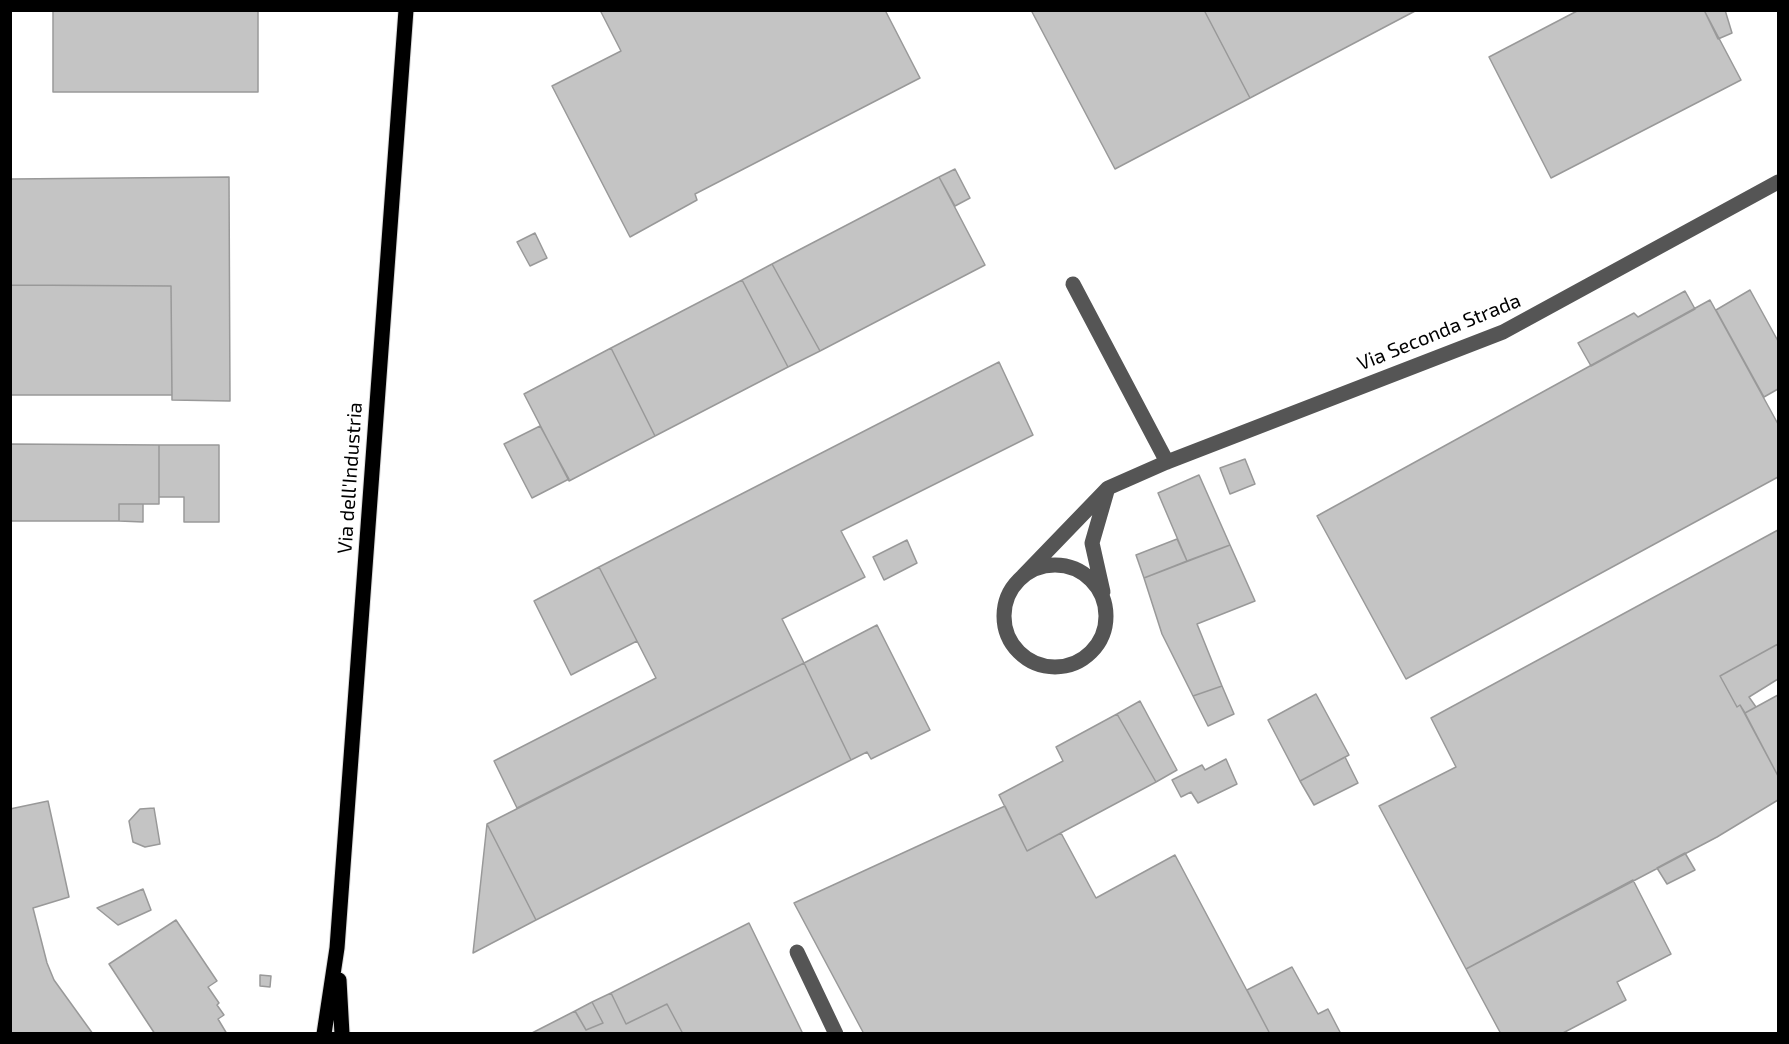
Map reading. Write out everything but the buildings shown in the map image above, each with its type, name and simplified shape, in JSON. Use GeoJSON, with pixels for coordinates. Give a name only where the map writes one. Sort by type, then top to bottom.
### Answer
{"type":"FeatureCollection","features":[{"type":"Feature","properties":{"kind":"main road","name":"Via dell'Industria"},"geometry":{"type":"LineString","coordinates":[[324,1034],[337,948],[406,10]]}},
{"type":"Feature","properties":{"kind":"main road","name":"Via dell'Industria"},"geometry":{"type":"LineString","coordinates":[[337,948],[342,1034]]}},
{"type":"Feature","properties":{"kind":"street","name":"Via Seconda Strada"},"geometry":{"type":"LineString","coordinates":[[1108,488],[1092,543],[1105,602],[1107,619],[1104,635],[1095,649],[1083,660],[1068,666],[1051,668],[1035,664],[1020,654],[1010,640],[1004,624],[1005,606],[1011,589],[1108,488],[1167,462],[1503,332],[1779,182]]}},
{"type":"Feature","properties":{"kind":"street"},"geometry":{"type":"LineString","coordinates":[[1073,284],[1167,462]]}},
{"type":"Feature","properties":{"kind":"street"},"geometry":{"type":"LineString","coordinates":[[1023,576],[1038,567],[1055,564],[1073,567],[1087,575],[1098,587],[1105,602]]}},
{"type":"Feature","properties":{"kind":"street"},"geometry":{"type":"LineString","coordinates":[[797,952],[836,1034]]}}]}
